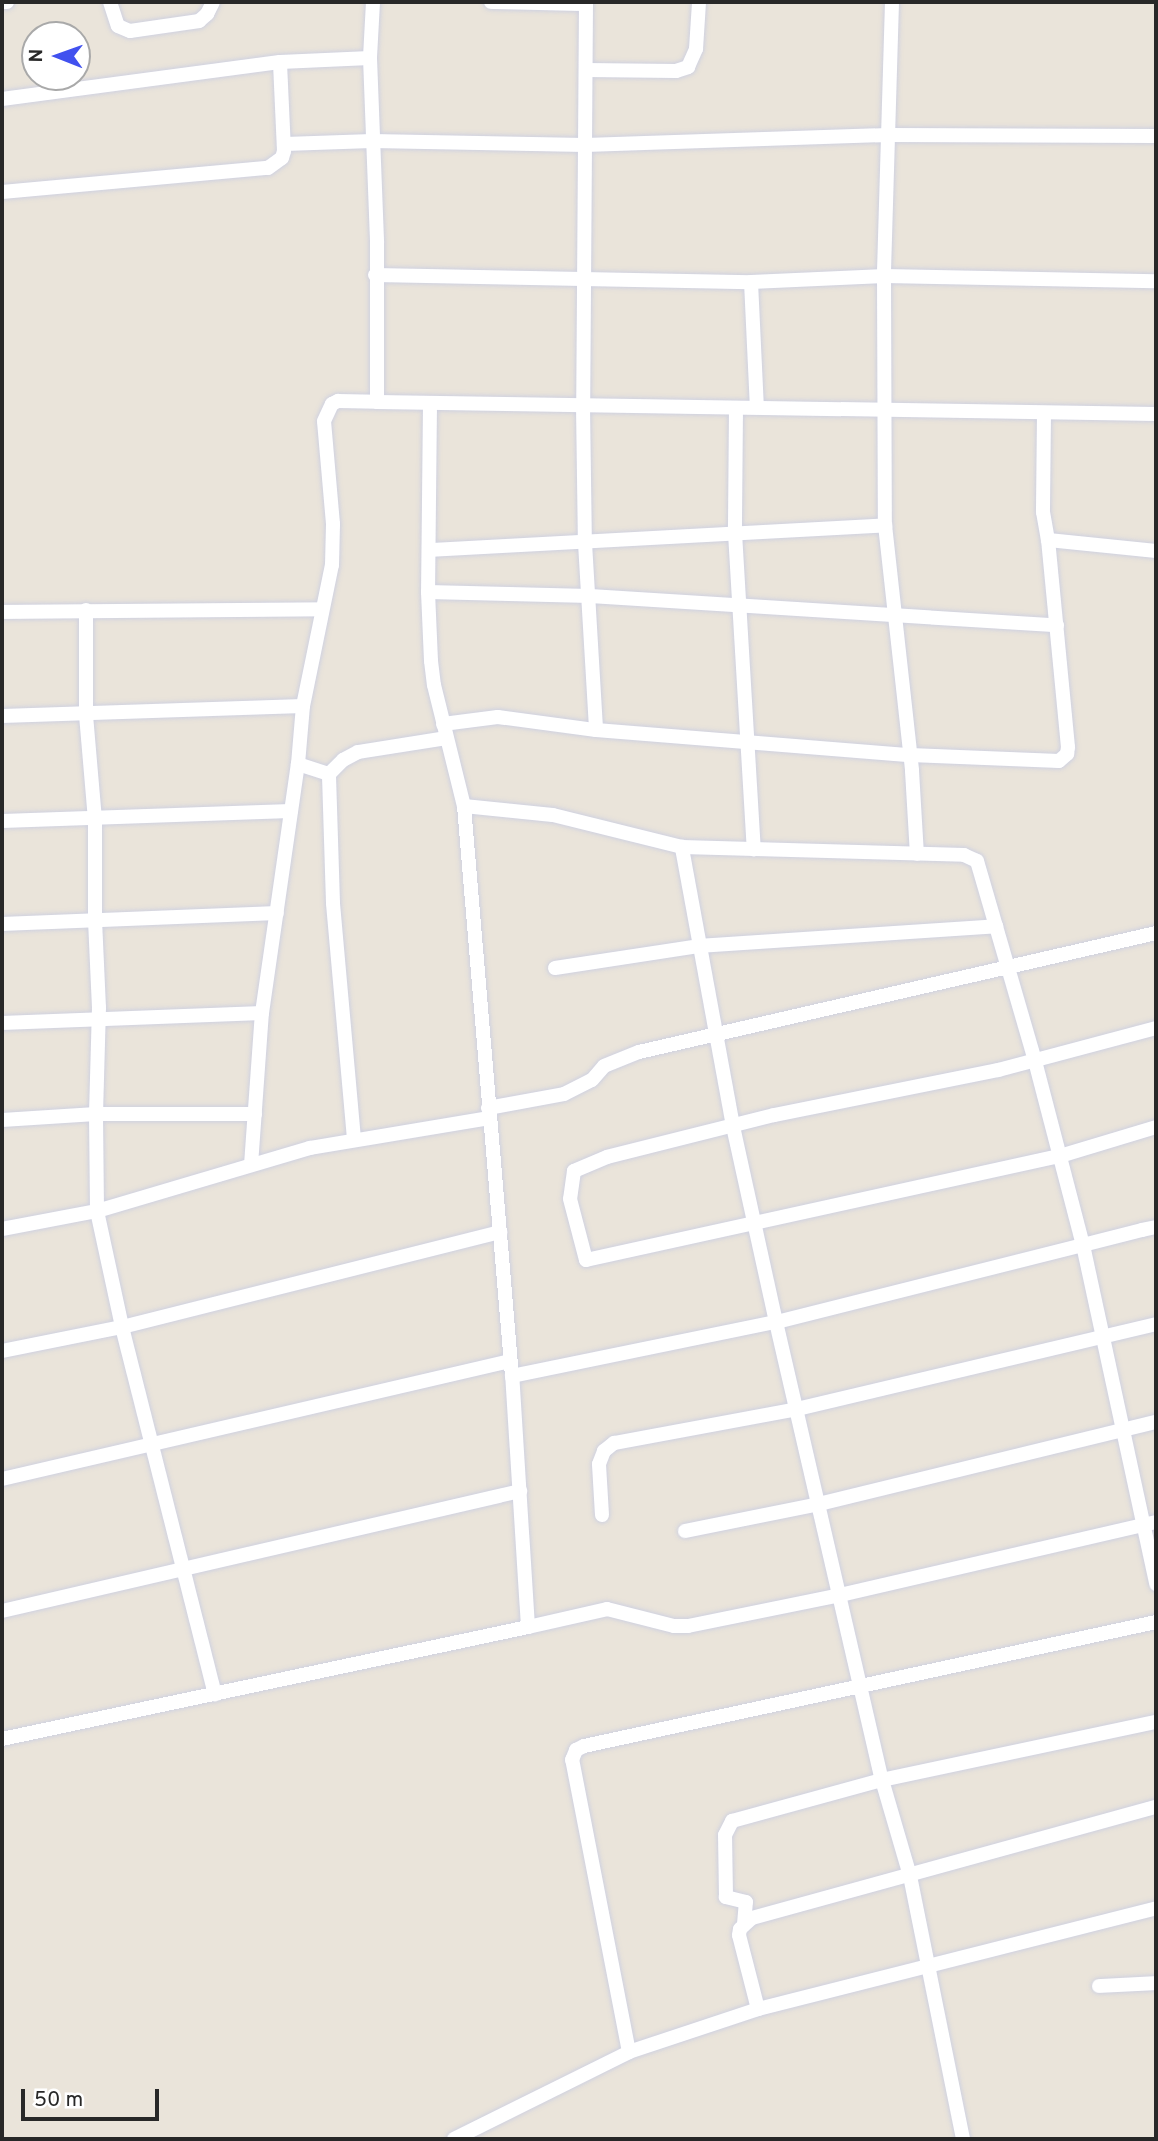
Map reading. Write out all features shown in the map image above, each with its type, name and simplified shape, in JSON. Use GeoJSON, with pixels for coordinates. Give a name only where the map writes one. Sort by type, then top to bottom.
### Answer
{"type":"FeatureCollection","features":[{"type":"Feature","properties":{"kind":"street"},"geometry":{"type":"LineString","coordinates":[[110,2],[118,26],[130,31],[199,21],[208,14],[213,2]]}},
{"type":"Feature","properties":{"kind":"street"},"geometry":{"type":"LineString","coordinates":[[373,2],[370,58],[377,243],[377,402]]}},
{"type":"Feature","properties":{"kind":"street"},"geometry":{"type":"LineString","coordinates":[[491,2],[586,3],[583,406],[585,543],[596,730]]}},
{"type":"Feature","properties":{"kind":"street"},"geometry":{"type":"LineString","coordinates":[[586,70],[676,71],[688,67],[696,49],[699,2]]}},
{"type":"Feature","properties":{"kind":"street"},"geometry":{"type":"LineString","coordinates":[[892,2],[884,276],[885,525],[910,755],[917,854]]}},
{"type":"Feature","properties":{"kind":"street"},"geometry":{"type":"LineString","coordinates":[[2,99],[280,62],[370,58]]}},
{"type":"Feature","properties":{"kind":"street"},"geometry":{"type":"LineString","coordinates":[[2,192],[262,170],[282,158],[285,144],[280,62]]}},
{"type":"Feature","properties":{"kind":"street"},"geometry":{"type":"LineString","coordinates":[[285,144],[372,141],[585,145],[888,135],[1156,136]]}},
{"type":"Feature","properties":{"kind":"street"},"geometry":{"type":"LineString","coordinates":[[375,275],[751,282],[884,276],[1156,281]]}},
{"type":"Feature","properties":{"kind":"street"},"geometry":{"type":"LineString","coordinates":[[751,282],[757,407]]}},
{"type":"Feature","properties":{"kind":"street"},"geometry":{"type":"LineString","coordinates":[[251,1165],[262,1013],[298,764],[303,706],[333,545],[325,414],[327,408],[338,401],[1156,414]]}},
{"type":"Feature","properties":{"kind":"street"},"geometry":{"type":"LineString","coordinates":[[430,404],[428,592],[433,675],[444,731],[464,806],[512,1377],[528,1627]]}},
{"type":"Feature","properties":{"kind":"street"},"geometry":{"type":"LineString","coordinates":[[736,408],[735,533],[754,849]]}},
{"type":"Feature","properties":{"kind":"street"},"geometry":{"type":"LineString","coordinates":[[354,1139],[333,902],[330,774],[343,760],[358,752],[498,717],[596,730],[910,755],[1064,759],[1068,747],[1043,512],[1044,413]]}},
{"type":"Feature","properties":{"kind":"street"},"geometry":{"type":"LineString","coordinates":[[430,550],[885,525]]}},
{"type":"Feature","properties":{"kind":"street"},"geometry":{"type":"LineString","coordinates":[[1048,540],[1156,551]]}},
{"type":"Feature","properties":{"kind":"street"},"geometry":{"type":"LineString","coordinates":[[428,592],[590,596],[1057,625]]}},
{"type":"Feature","properties":{"kind":"street"},"geometry":{"type":"LineString","coordinates":[[2,612],[322,609]]}},
{"type":"Feature","properties":{"kind":"street"},"geometry":{"type":"LineString","coordinates":[[86,610],[86,715],[95,820],[99,1018],[97,1211],[121,1327],[153,1442],[215,1694]]}},
{"type":"Feature","properties":{"kind":"street"},"geometry":{"type":"LineString","coordinates":[[2,716],[303,706]]}},
{"type":"Feature","properties":{"kind":"street"},"geometry":{"type":"LineString","coordinates":[[298,764],[330,774]]}},
{"type":"Feature","properties":{"kind":"street"},"geometry":{"type":"LineString","coordinates":[[464,806],[554,815],[682,847],[964,855],[977,861],[1035,1061],[1083,1245],[1105,1335],[1121,1429],[1149,1524],[1156,1584]]}},
{"type":"Feature","properties":{"kind":"street"},"geometry":{"type":"LineString","coordinates":[[2,821],[95,820],[291,811]]}},
{"type":"Feature","properties":{"kind":"street"},"geometry":{"type":"LineString","coordinates":[[682,847],[698,946],[718,1034],[733,1126],[754,1223],[883,1780],[910,1876],[963,2139]]}},
{"type":"Feature","properties":{"kind":"street"},"geometry":{"type":"LineString","coordinates":[[2,924],[277,913]]}},
{"type":"Feature","properties":{"kind":"street"},"geometry":{"type":"LineString","coordinates":[[555,968],[698,946],[996,926]]}},
{"type":"Feature","properties":{"kind":"street"},"geometry":{"type":"LineString","coordinates":[[2,1229],[97,1211],[251,1165],[354,1139],[489,1113],[564,1094],[592,1080],[604,1066],[615,1061],[718,1034],[1156,933]]}},
{"type":"Feature","properties":{"kind":"street"},"geometry":{"type":"LineString","coordinates":[[2,1023],[262,1013]]}},
{"type":"Feature","properties":{"kind":"street"},"geometry":{"type":"LineString","coordinates":[[1156,1028],[1035,1061],[733,1126],[607,1157],[574,1171],[569,1199],[586,1260],[1060,1156],[1156,1127]]}},
{"type":"Feature","properties":{"kind":"street"},"geometry":{"type":"LineString","coordinates":[[2,1120],[96,1114],[255,1114]]}},
{"type":"Feature","properties":{"kind":"street"},"geometry":{"type":"LineString","coordinates":[[512,1377],[776,1322],[1156,1227]]}},
{"type":"Feature","properties":{"kind":"street"},"geometry":{"type":"LineString","coordinates":[[2,1351],[121,1327],[500,1232]]}},
{"type":"Feature","properties":{"kind":"street"},"geometry":{"type":"LineString","coordinates":[[603,1515],[599,1464],[604,1451],[614,1443],[797,1409],[1156,1324]]}},
{"type":"Feature","properties":{"kind":"street"},"geometry":{"type":"LineString","coordinates":[[2,1479],[510,1361]]}},
{"type":"Feature","properties":{"kind":"street"},"geometry":{"type":"LineString","coordinates":[[685,1531],[819,1504],[1156,1422]]}},
{"type":"Feature","properties":{"kind":"street"},"geometry":{"type":"LineString","coordinates":[[2,1611],[520,1492]]}},
{"type":"Feature","properties":{"kind":"street"},"geometry":{"type":"LineString","coordinates":[[2,1739],[607,1609],[674,1626],[688,1626],[840,1595],[1149,1524]]}},
{"type":"Feature","properties":{"kind":"street"},"geometry":{"type":"LineString","coordinates":[[629,2052],[572,1760],[576,1750],[584,1746],[1156,1622]]}},
{"type":"Feature","properties":{"kind":"street"},"geometry":{"type":"LineString","coordinates":[[744,1924],[746,1902],[726,1897],[725,1835],[732,1821],[883,1780],[1156,1722]]}},
{"type":"Feature","properties":{"kind":"street"},"geometry":{"type":"LineString","coordinates":[[758,2009],[740,1945],[740,1929],[752,1918],[1156,1807]]}},
{"type":"Feature","properties":{"kind":"street"},"geometry":{"type":"LineString","coordinates":[[454,2139],[629,2052],[758,2009],[1156,1908]]}},
{"type":"Feature","properties":{"kind":"street"},"geometry":{"type":"LineString","coordinates":[[1099,1986],[1156,1983]]}}]}
